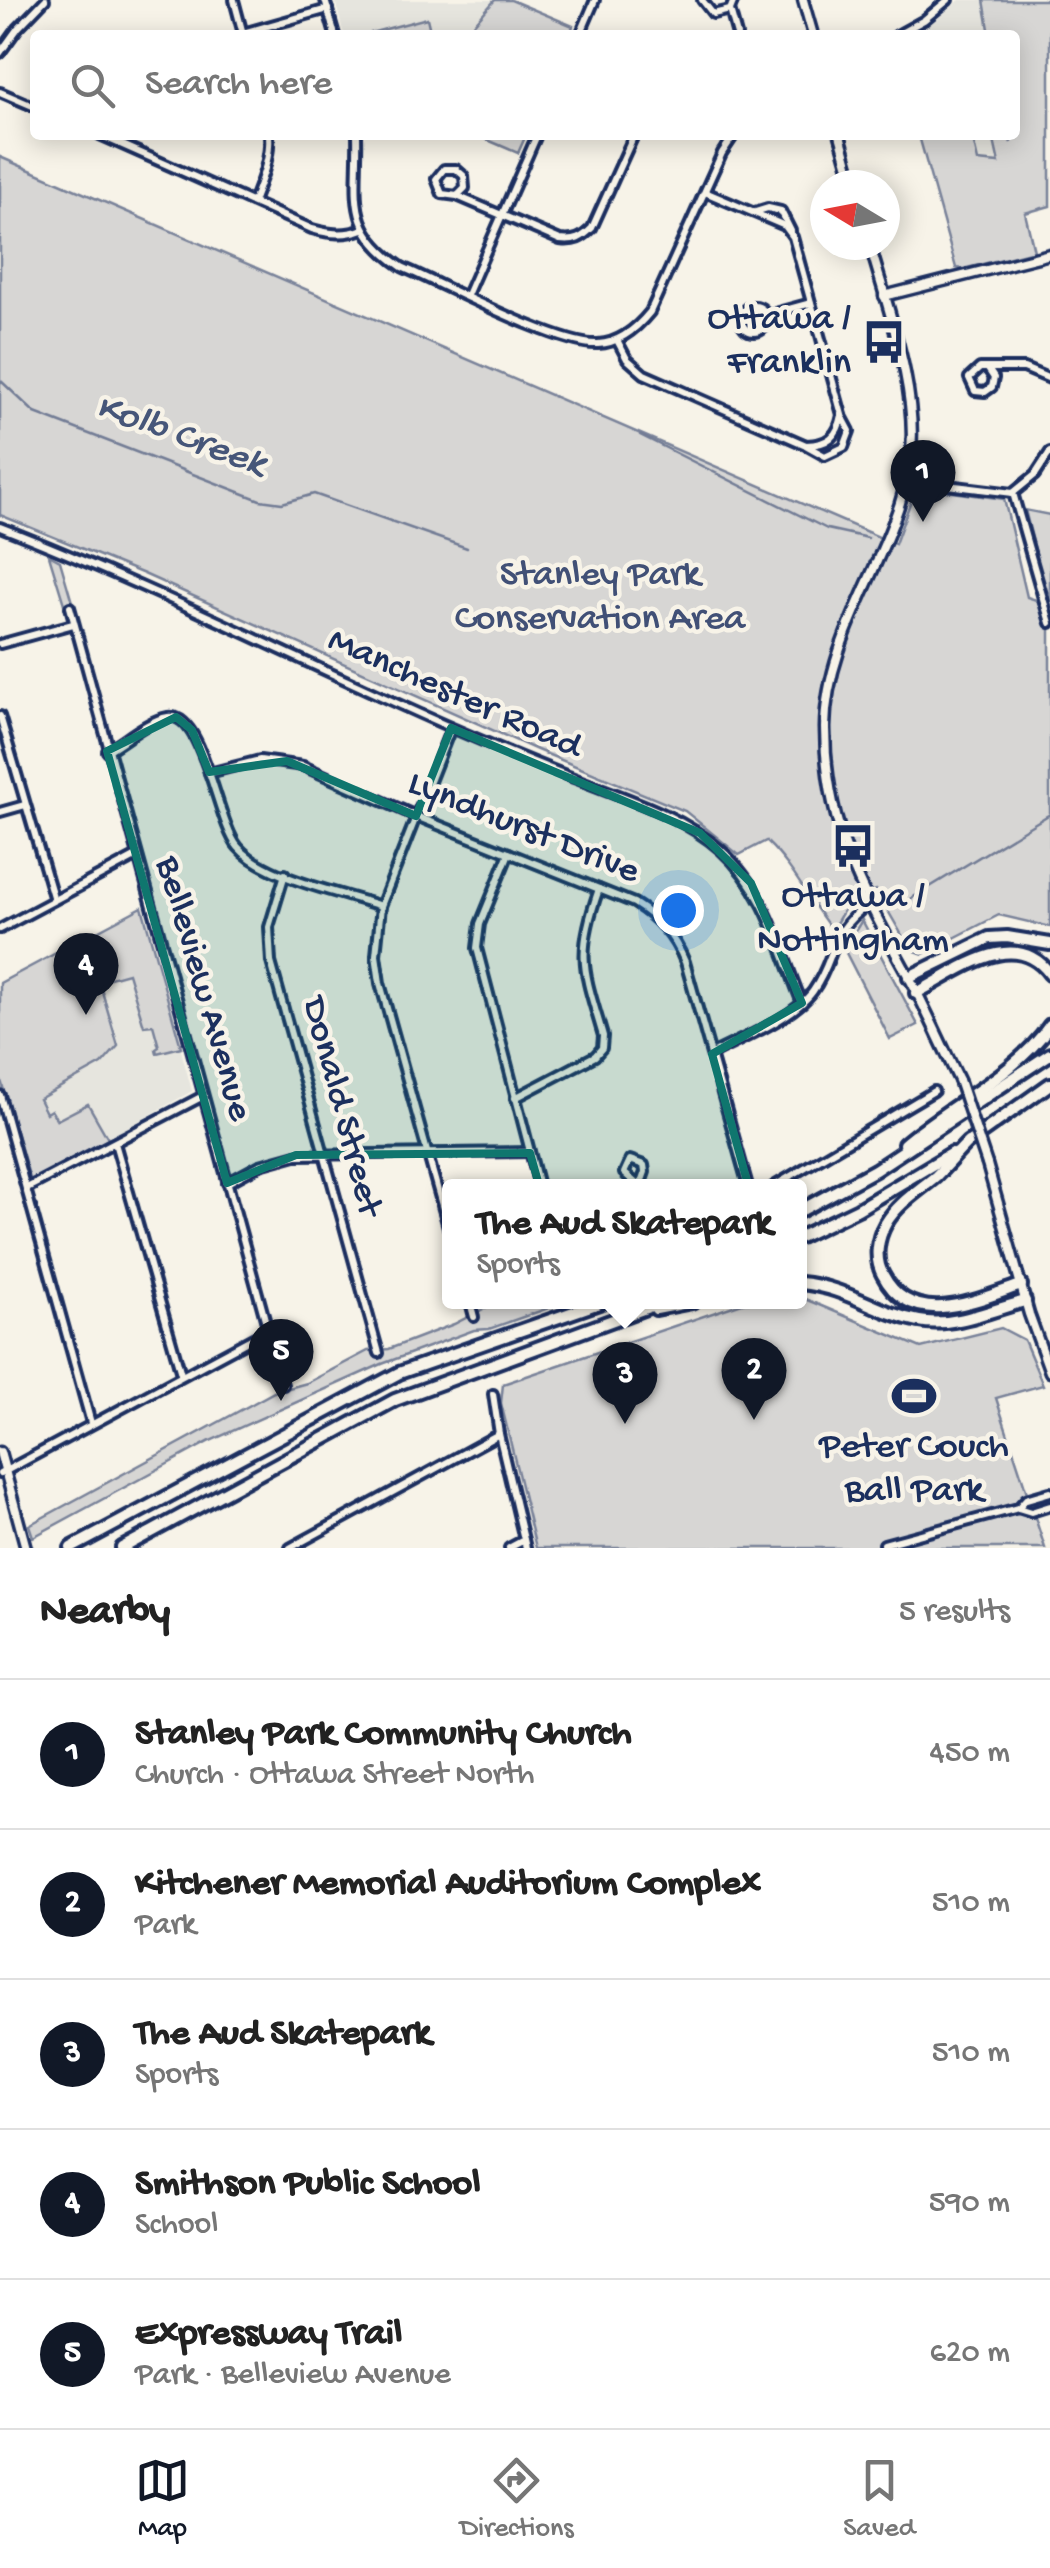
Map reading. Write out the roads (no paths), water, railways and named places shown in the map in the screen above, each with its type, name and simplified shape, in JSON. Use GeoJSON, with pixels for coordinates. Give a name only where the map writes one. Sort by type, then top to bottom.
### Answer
{"type":"FeatureCollection","features":[{"type":"Feature","properties":{"kind":"highway"},"geometry":{"type":"LineString","coordinates":[[908,977],[990,938],[1050,944]]}},
{"type":"Feature","properties":{"kind":"highway"},"geometry":{"type":"LineString","coordinates":[[916,992],[995,953],[1025,955],[1050,974]]}},
{"type":"Feature","properties":{"kind":"highway"},"geometry":{"type":"LineString","coordinates":[[875,1170],[1001,1072],[1050,1025]]}},
{"type":"Feature","properties":{"kind":"highway"},"geometry":{"type":"LineString","coordinates":[[807,1207],[875,1170],[1050,1054]]}},
{"type":"Feature","properties":{"kind":"highway"},"geometry":{"type":"LineString","coordinates":[[807,1234],[858,1209],[968,1142],[1050,1084]]}},
{"type":"Feature","properties":{"kind":"highway"},"geometry":{"type":"LineString","coordinates":[[968,1142],[888,1219],[878,1244],[880,1268],[894,1292],[918,1306],[930,1308],[956,1306],[1021,1285]]}},
{"type":"Feature","properties":{"kind":"highway"},"geometry":{"type":"LineString","coordinates":[[807,1284],[824,1285],[922,1322],[948,1322],[1025,1300]]}},
{"type":"Feature","properties":{"kind":"highway"},"geometry":{"type":"LineString","coordinates":[[71,1548],[399,1373],[582,1309]]}},
{"type":"Feature","properties":{"kind":"highway"},"geometry":{"type":"LineString","coordinates":[[122,1548],[396,1400],[645,1309]]}},
{"type":"Feature","properties":{"kind":"highway"},"geometry":{"type":"LineString","coordinates":[[635,1313],[656,1309]]}},
{"type":"Feature","properties":{"kind":"main road"},"geometry":{"type":"LineString","coordinates":[[803,0],[812,30]]}},
{"type":"Feature","properties":{"kind":"main road"},"geometry":{"type":"LineString","coordinates":[[841,140],[850,170]]}},
{"type":"Feature","properties":{"kind":"main road"},"geometry":{"type":"LineString","coordinates":[[884,296],[1050,254]]}},
{"type":"Feature","properties":{"kind":"main road"},"geometry":{"type":"LineString","coordinates":[[874,260],[907,390],[912,437],[906,480],[894,517],[838,653],[825,726],[829,780],[838,830],[868,905],[959,1080],[1050,1372]]}},
{"type":"Feature","properties":{"kind":"main road"},"geometry":{"type":"LineString","coordinates":[[0,1452],[26,1548]]}},
{"type":"Feature","properties":{"kind":"street"},"geometry":{"type":"LineString","coordinates":[[0,53],[45,0]]}},
{"type":"Feature","properties":{"kind":"street"},"geometry":{"type":"LineString","coordinates":[[234,0],[242,30]]}},
{"type":"Feature","properties":{"kind":"street"},"geometry":{"type":"LineString","coordinates":[[325,0],[334,30]]}},
{"type":"Feature","properties":{"kind":"street"},"geometry":{"type":"LineString","coordinates":[[585,30],[596,0]]}},
{"type":"Feature","properties":{"kind":"street"},"geometry":{"type":"LineString","coordinates":[[702,0],[713,14],[730,10]]}},
{"type":"Feature","properties":{"kind":"street"},"geometry":{"type":"LineString","coordinates":[[734,0],[730,10],[736,30]]}},
{"type":"Feature","properties":{"kind":"street"},"geometry":{"type":"LineString","coordinates":[[906,30],[948,0]]}},
{"type":"Feature","properties":{"kind":"street"},"geometry":{"type":"LineString","coordinates":[[257,30],[328,9]]}},
{"type":"Feature","properties":{"kind":"street"},"geometry":{"type":"LineString","coordinates":[[0,92],[30,105]]}},
{"type":"Feature","properties":{"kind":"street"},"geometry":{"type":"LineString","coordinates":[[111,140],[328,234],[350,234],[364,229]]}},
{"type":"Feature","properties":{"kind":"street"},"geometry":{"type":"LineString","coordinates":[[253,202],[263,176],[269,140]]}},
{"type":"Feature","properties":{"kind":"street"},"geometry":{"type":"LineString","coordinates":[[356,140],[354,191],[364,229],[374,246],[402,267],[561,337],[599,344],[616,340],[650,312],[730,140]]}},
{"type":"Feature","properties":{"kind":"street"},"geometry":{"type":"LineString","coordinates":[[467,295],[535,140]]}},
{"type":"Feature","properties":{"kind":"street"},"geometry":{"type":"LineString","coordinates":[[457,196],[465,188],[464,176],[456,168],[444,169],[436,179],[438,190],[446,197],[457,196],[560,240],[571,241],[592,228],[632,140]]}},
{"type":"Feature","properties":{"kind":"street"},"geometry":{"type":"LineString","coordinates":[[616,340],[627,360],[644,374],[824,456],[844,447],[850,431],[842,415],[793,237],[785,226],[705,192]]}},
{"type":"Feature","properties":{"kind":"street"},"geometry":{"type":"LineString","coordinates":[[767,315],[812,302]]}},
{"type":"Feature","properties":{"kind":"street"},"geometry":{"type":"LineString","coordinates":[[750,306],[760,307],[767,315],[766,325],[758,331],[749,330],[742,323],[743,313],[750,306]]}},
{"type":"Feature","properties":{"kind":"street"},"geometry":{"type":"LineString","coordinates":[[988,369],[994,378],[992,387],[985,392],[975,391],[969,382],[972,372],[980,368],[1024,368],[1050,379]]}},
{"type":"Feature","properties":{"kind":"street"},"geometry":{"type":"LineString","coordinates":[[806,446],[818,445],[834,436],[842,415]]}},
{"type":"Feature","properties":{"kind":"street"},"geometry":{"type":"LineString","coordinates":[[906,480],[1013,493],[1035,475],[1050,452]]}},
{"type":"Feature","properties":{"kind":"street"},"geometry":{"type":"LineString","coordinates":[[1013,493],[1050,623]]}},
{"type":"Feature","properties":{"kind":"street","name":"Manchester Road"},"geometry":{"type":"LineString","coordinates":[[0,527],[128,580],[452,728],[640,804],[700,833],[724,852],[751,883],[764,905],[802,1003]]}},
{"type":"Feature","properties":{"kind":"street","name":"Belleview Avenue"},"geometry":{"type":"LineString","coordinates":[[70,607],[283,1385]]}},
{"type":"Feature","properties":{"kind":"street"},"geometry":{"type":"LineString","coordinates":[[0,644],[73,624]]}},
{"type":"Feature","properties":{"kind":"street"},"geometry":{"type":"LineString","coordinates":[[0,716],[54,900]]}},
{"type":"Feature","properties":{"kind":"street"},"geometry":{"type":"LineString","coordinates":[[108,751],[162,719],[176,717],[192,730],[220,811],[239,848],[258,863],[284,874],[381,906]]}},
{"type":"Feature","properties":{"kind":"street"},"geometry":{"type":"LineString","coordinates":[[442,1206],[380,983],[376,954],[381,906],[452,728]]}},
{"type":"Feature","properties":{"kind":"street","name":"Lyndhurst Drive"},"geometry":{"type":"LineString","coordinates":[[209,772],[260,760],[286,761],[642,908],[670,933],[685,962],[746,1179]]}},
{"type":"Feature","properties":{"kind":"street"},"geometry":{"type":"LineString","coordinates":[[0,812],[26,805]]}},
{"type":"Feature","properties":{"kind":"street"},"geometry":{"type":"LineString","coordinates":[[508,854],[480,924],[477,948],[537,1179]]}},
{"type":"Feature","properties":{"kind":"street"},"geometry":{"type":"LineString","coordinates":[[0,930],[137,856]]}},
{"type":"Feature","properties":{"kind":"street","name":"Donald Street"},"geometry":{"type":"LineString","coordinates":[[284,874],[270,920],[269,951],[379,1354]]}},
{"type":"Feature","properties":{"kind":"street"},"geometry":{"type":"LineString","coordinates":[[516,1098],[595,1056],[602,1048],[582,955],[585,930],[598,890]]}},
{"type":"Feature","properties":{"kind":"street"},"geometry":{"type":"LineString","coordinates":[[712,1054],[802,1003],[819,980],[842,927],[868,905]]}},
{"type":"Feature","properties":{"kind":"street"},"geometry":{"type":"LineString","coordinates":[[786,1179],[934,1091]]}},
{"type":"Feature","properties":{"kind":"street"},"geometry":{"type":"LineString","coordinates":[[0,1095],[91,1422]]}},
{"type":"Feature","properties":{"kind":"street"},"geometry":{"type":"LineString","coordinates":[[27,1188],[204,1096]]}},
{"type":"Feature","properties":{"kind":"street"},"geometry":{"type":"LineString","coordinates":[[115,1142],[180,1374]]}},
{"type":"Feature","properties":{"kind":"street"},"geometry":{"type":"LineString","coordinates":[[227,1183],[260,1165],[296,1155],[530,1152]]}},
{"type":"Feature","properties":{"kind":"street"},"geometry":{"type":"LineString","coordinates":[[472,1309],[474,1317]]}},
{"type":"Feature","properties":{"kind":"street"},"geometry":{"type":"LineString","coordinates":[[3,1472],[268,1330]]}},
{"type":"Feature","properties":{"kind":"street"},"geometry":{"type":"LineString","coordinates":[[493,1394],[525,1544],[509,1548]]}},
{"type":"Feature","properties":{"kind":"street"},"geometry":{"type":"LineString","coordinates":[[290,1548],[499,1434]]}},
{"type":"Feature","properties":{"kind":"street"},"geometry":{"type":"LineString","coordinates":[[1018,1508],[1026,1498],[1050,1492]]}},
{"type":"Feature","properties":{"kind":"street"},"geometry":{"type":"LineString","coordinates":[[886,1548],[884,1544],[1018,1508],[1031,1512],[1050,1506]]}},
{"type":"Feature","properties":{"kind":"waterway","name":"Kolb Creek"},"geometry":{"type":"LineString","coordinates":[[0,380],[35,413],[260,500],[282,503],[314,494],[467,548]]}},
{"type":"Feature","properties":{"kind":"waterway"},"geometry":{"type":"LineString","coordinates":[[640,435],[827,529],[868,538]]}},
{"type":"Feature","properties":{"kind":"waterway"},"geometry":{"type":"LineString","coordinates":[[897,907],[1050,814]]}},
{"type":"Feature","properties":{"kind":"place","name":"Ottawa / Franklin"},"geometry":{"type":"Point","coordinates":[884,342]}},
{"type":"Feature","properties":{"kind":"place","name":"Stanley Park Community Church"},"geometry":{"type":"Point","coordinates":[923,522]}},
{"type":"Feature","properties":{"kind":"place","name":"Ottawa / Nottingham"},"geometry":{"type":"Point","coordinates":[853,846]}},
{"type":"Feature","properties":{"kind":"place","name":"Smithson Public School"},"geometry":{"type":"Point","coordinates":[86,1015]}},
{"type":"Feature","properties":{"kind":"place","name":"Peter Couch Ball Park"},"geometry":{"type":"Point","coordinates":[914,1396]}},
{"type":"Feature","properties":{"kind":"place","name":"Expressway Trail"},"geometry":{"type":"Point","coordinates":[281,1401]}},
{"type":"Feature","properties":{"kind":"place","name":"Kitchener Memorial Auditorium Complex"},"geometry":{"type":"Point","coordinates":[754,1420]}},
{"type":"Feature","properties":{"kind":"place","name":"The Aud Skatepark"},"geometry":{"type":"Point","coordinates":[625,1424]}},
{"type":"Feature","properties":{"kind":"park label","name":"Stanley Park Conservation Area"},"geometry":{"type":"Point","coordinates":[600,598]}}]}
